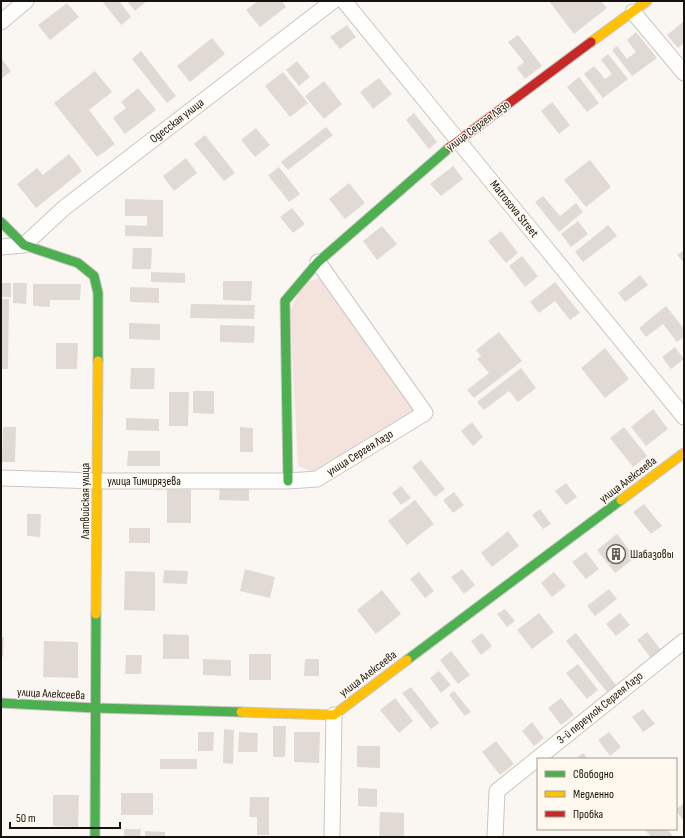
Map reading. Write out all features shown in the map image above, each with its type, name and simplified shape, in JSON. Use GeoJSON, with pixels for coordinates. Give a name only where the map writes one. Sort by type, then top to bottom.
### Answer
{"type":"FeatureCollection","features":[{"type":"Feature","properties":{"kind":"street"},"geometry":{"type":"LineString","coordinates":[[1,22],[26,1]]}},
{"type":"Feature","properties":{"kind":"street","name":"Одесская улица"},"geometry":{"type":"LineString","coordinates":[[24,245],[64,208],[333,1]]}},
{"type":"Feature","properties":{"kind":"street","name":"Matrosova Street"},"geometry":{"type":"LineString","coordinates":[[344,1],[684,417]]}},
{"type":"Feature","properties":{"kind":"street","name":"улица Сергея Лазо"},"geometry":{"type":"LineString","coordinates":[[318,262],[425,413],[317,479],[288,481],[285,301],[318,262],[457,140],[647,1]]}},
{"type":"Feature","properties":{"kind":"street"},"geometry":{"type":"LineString","coordinates":[[633,12],[684,73]]}},
{"type":"Feature","properties":{"kind":"street","name":"Латвийская улица"},"geometry":{"type":"LineString","coordinates":[[1,222],[24,245],[78,263],[94,276],[98,293],[95,837]]}},
{"type":"Feature","properties":{"kind":"street"},"geometry":{"type":"LineString","coordinates":[[1,247],[24,245]]}},
{"type":"Feature","properties":{"kind":"street","name":"улица Алексеева"},"geometry":{"type":"LineString","coordinates":[[1,703],[95,708],[334,715],[684,453]]}},
{"type":"Feature","properties":{"kind":"street","name":"улица Тимирязева"},"geometry":{"type":"LineString","coordinates":[[1,478],[97,481],[288,481]]}},
{"type":"Feature","properties":{"kind":"street","name":"3-й переулок Сергея Лазо"},"geometry":{"type":"LineString","coordinates":[[538,758],[684,641]]}},
{"type":"Feature","properties":{"kind":"street"},"geometry":{"type":"LineString","coordinates":[[332,837],[334,715]]}},
{"type":"Feature","properties":{"kind":"street","name":"3-й переулок Сергея Лазо"},"geometry":{"type":"LineString","coordinates":[[495,837],[497,791],[537,759]]}},
{"type":"Feature","properties":{"kind":"shaded area"},"geometry":{"type":"Polygon","coordinates":[[[319,278],[418,411],[315,473],[298,466],[290,311],[304,282],[319,278]]]}},
{"type":"Feature","properties":{"kind":"building"},"geometry":{"type":"Polygon","coordinates":[[[102,1],[119,1],[131,17],[121,25],[102,1]]]}},
{"type":"Feature","properties":{"kind":"building"},"geometry":{"type":"Polygon","coordinates":[[[127,1],[147,1],[135,11],[127,1]]]}},
{"type":"Feature","properties":{"kind":"building"},"geometry":{"type":"Polygon","coordinates":[[[258,1],[282,1],[286,7],[260,27],[246,10],[258,1]]]}},
{"type":"Feature","properties":{"kind":"building"},"geometry":{"type":"Polygon","coordinates":[[[549,1],[601,1],[607,8],[574,34],[549,1]]]}},
{"type":"Feature","properties":{"kind":"building"},"geometry":{"type":"Polygon","coordinates":[[[67,3],[79,17],[50,40],[38,25],[67,3]]]}},
{"type":"Feature","properties":{"kind":"building"},"geometry":{"type":"Polygon","coordinates":[[[684,21],[684,43],[678,48],[667,35],[684,21]]]}},
{"type":"Feature","properties":{"kind":"building"},"geometry":{"type":"Polygon","coordinates":[[[347,25],[356,37],[340,49],[330,37],[347,25]]]}},
{"type":"Feature","properties":{"kind":"building"},"geometry":{"type":"Polygon","coordinates":[[[636,32],[657,58],[632,76],[612,50],[617,46],[627,59],[636,52],[627,40],[636,32]]]}},
{"type":"Feature","properties":{"kind":"building"},"geometry":{"type":"Polygon","coordinates":[[[518,35],[542,66],[525,79],[517,68],[524,62],[508,42],[518,35]]]}},
{"type":"Feature","properties":{"kind":"building"},"geometry":{"type":"Polygon","coordinates":[[[212,38],[225,54],[190,82],[177,66],[212,38]]]}},
{"type":"Feature","properties":{"kind":"building"},"geometry":{"type":"Polygon","coordinates":[[[141,51],[176,96],[167,103],[132,59],[141,51]]]}},
{"type":"Feature","properties":{"kind":"building"},"geometry":{"type":"Polygon","coordinates":[[[608,54],[628,79],[603,98],[584,74],[594,66],[605,79],[612,74],[601,60],[608,54]]]}},
{"type":"Feature","properties":{"kind":"building"},"geometry":{"type":"Polygon","coordinates":[[[1,58],[11,71],[1,79],[1,58]]]}},
{"type":"Feature","properties":{"kind":"building"},"geometry":{"type":"Polygon","coordinates":[[[297,61],[310,77],[299,86],[286,70],[297,61]]]}},
{"type":"Feature","properties":{"kind":"building"},"geometry":{"type":"Polygon","coordinates":[[[95,71],[112,92],[89,110],[115,144],[97,157],[54,103],[95,71]]]}},
{"type":"Feature","properties":{"kind":"building"},"geometry":{"type":"Polygon","coordinates":[[[283,72],[308,103],[290,117],[265,86],[283,72]]]}},
{"type":"Feature","properties":{"kind":"building"},"geometry":{"type":"Polygon","coordinates":[[[579,77],[599,103],[587,112],[567,87],[579,77]]]}},
{"type":"Feature","properties":{"kind":"building"},"geometry":{"type":"Polygon","coordinates":[[[379,78],[392,94],[373,109],[360,92],[379,78]]]}},
{"type":"Feature","properties":{"kind":"building"},"geometry":{"type":"Polygon","coordinates":[[[324,81],[342,104],[324,119],[305,96],[324,81]]]}},
{"type":"Feature","properties":{"kind":"building"},"geometry":{"type":"Polygon","coordinates":[[[138,88],[156,110],[125,134],[113,118],[126,108],[121,102],[138,88]]]}},
{"type":"Feature","properties":{"kind":"building"},"geometry":{"type":"Polygon","coordinates":[[[552,102],[570,125],[559,134],[541,111],[552,102]]]}},
{"type":"Feature","properties":{"kind":"building"},"geometry":{"type":"Polygon","coordinates":[[[414,113],[437,142],[429,149],[406,120],[414,113]]]}},
{"type":"Feature","properties":{"kind":"building"},"geometry":{"type":"Polygon","coordinates":[[[326,127],[333,135],[288,170],[281,162],[326,127]]]}},
{"type":"Feature","properties":{"kind":"building"},"geometry":{"type":"Polygon","coordinates":[[[256,128],[270,145],[255,157],[241,140],[256,128]]]}},
{"type":"Feature","properties":{"kind":"building"},"geometry":{"type":"Polygon","coordinates":[[[205,135],[235,173],[224,181],[194,144],[205,135]]]}},
{"type":"Feature","properties":{"kind":"building"},"geometry":{"type":"Polygon","coordinates":[[[69,154],[82,171],[36,208],[17,184],[37,168],[43,175],[69,154]]]}},
{"type":"Feature","properties":{"kind":"building"},"geometry":{"type":"Polygon","coordinates":[[[186,158],[197,173],[174,191],[163,176],[186,158]]]}},
{"type":"Feature","properties":{"kind":"building"},"geometry":{"type":"Polygon","coordinates":[[[590,160],[611,187],[586,207],[564,180],[590,160]]]}},
{"type":"Feature","properties":{"kind":"building"},"geometry":{"type":"Polygon","coordinates":[[[453,166],[463,179],[441,196],[430,184],[453,166]]]}},
{"type":"Feature","properties":{"kind":"building"},"geometry":{"type":"Polygon","coordinates":[[[279,167],[300,194],[289,202],[268,175],[279,167]]]}},
{"type":"Feature","properties":{"kind":"building"},"geometry":{"type":"Polygon","coordinates":[[[349,183],[365,203],[345,219],[329,199],[349,183]]]}},
{"type":"Feature","properties":{"kind":"building"},"geometry":{"type":"Polygon","coordinates":[[[543,196],[560,216],[576,203],[583,212],[559,232],[535,202],[543,196]]]}},
{"type":"Feature","properties":{"kind":"building"},"geometry":{"type":"Polygon","coordinates":[[[125,199],[163,200],[163,237],[125,236],[125,225],[147,226],[147,216],[125,216],[125,199]]]}},
{"type":"Feature","properties":{"kind":"building"},"geometry":{"type":"Polygon","coordinates":[[[292,208],[305,224],[293,233],[280,217],[292,208]]]}},
{"type":"Feature","properties":{"kind":"building"},"geometry":{"type":"Polygon","coordinates":[[[578,221],[588,234],[571,247],[561,234],[578,221]]]}},
{"type":"Feature","properties":{"kind":"building"},"geometry":{"type":"Polygon","coordinates":[[[608,225],[617,236],[583,262],[575,252],[608,225]]]}},
{"type":"Feature","properties":{"kind":"building"},"geometry":{"type":"Polygon","coordinates":[[[382,226],[397,244],[377,260],[363,241],[382,226]]]}},
{"type":"Feature","properties":{"kind":"building"},"geometry":{"type":"Polygon","coordinates":[[[501,231],[518,253],[506,263],[488,241],[501,231]]]}},
{"type":"Feature","properties":{"kind":"building"},"geometry":{"type":"Polygon","coordinates":[[[133,248],[152,248],[151,269],[132,269],[133,248]]]}},
{"type":"Feature","properties":{"kind":"building"},"geometry":{"type":"Polygon","coordinates":[[[684,250],[684,263],[677,255],[684,250]]]}},
{"type":"Feature","properties":{"kind":"building"},"geometry":{"type":"Polygon","coordinates":[[[522,256],[538,276],[525,287],[509,266],[522,256]]]}},
{"type":"Feature","properties":{"kind":"building"},"geometry":{"type":"Polygon","coordinates":[[[151,272],[185,273],[185,283],[151,282],[151,272]]]}},
{"type":"Feature","properties":{"kind":"building"},"geometry":{"type":"Polygon","coordinates":[[[640,275],[648,285],[625,302],[618,293],[640,275]]]}},
{"type":"Feature","properties":{"kind":"building"},"geometry":{"type":"Polygon","coordinates":[[[223,281],[252,281],[251,301],[223,300],[223,281]]]}},
{"type":"Feature","properties":{"kind":"building"},"geometry":{"type":"Polygon","coordinates":[[[555,282],[580,313],[570,320],[555,301],[539,313],[530,302],[555,282]]]}},
{"type":"Feature","properties":{"kind":"building"},"geometry":{"type":"Polygon","coordinates":[[[1,283],[11,283],[11,297],[1,297],[1,283]]]}},
{"type":"Feature","properties":{"kind":"building"},"geometry":{"type":"Polygon","coordinates":[[[13,283],[27,283],[26,304],[13,303],[13,283]]]}},
{"type":"Feature","properties":{"kind":"building"},"geometry":{"type":"Polygon","coordinates":[[[33,284],[81,284],[80,300],[50,300],[50,307],[33,306],[33,284]]]}},
{"type":"Feature","properties":{"kind":"building"},"geometry":{"type":"Polygon","coordinates":[[[130,287],[159,288],[159,303],[130,302],[130,287]]]}},
{"type":"Feature","properties":{"kind":"building"},"geometry":{"type":"Polygon","coordinates":[[[1,299],[9,299],[8,369],[1,369],[1,299]]]}},
{"type":"Feature","properties":{"kind":"building"},"geometry":{"type":"Polygon","coordinates":[[[191,304],[255,305],[254,319],[190,318],[191,304]]]}},
{"type":"Feature","properties":{"kind":"building"},"geometry":{"type":"Polygon","coordinates":[[[666,306],[684,329],[684,337],[677,342],[663,324],[646,337],[639,328],[666,306]]]}},
{"type":"Feature","properties":{"kind":"building"},"geometry":{"type":"Polygon","coordinates":[[[129,323],[160,324],[160,340],[129,339],[129,323]]]}},
{"type":"Feature","properties":{"kind":"building"},"geometry":{"type":"Polygon","coordinates":[[[220,325],[255,326],[254,343],[220,342],[220,325]]]}},
{"type":"Feature","properties":{"kind":"building"},"geometry":{"type":"Polygon","coordinates":[[[499,332],[522,361],[474,398],[467,390],[489,373],[477,359],[481,356],[476,350],[499,332]]]}},
{"type":"Feature","properties":{"kind":"building"},"geometry":{"type":"Polygon","coordinates":[[[56,343],[78,343],[77,369],[56,369],[56,343]]]}},
{"type":"Feature","properties":{"kind":"building"},"geometry":{"type":"Polygon","coordinates":[[[675,347],[684,359],[671,369],[662,357],[675,347]]]}},
{"type":"Feature","properties":{"kind":"building"},"geometry":{"type":"Polygon","coordinates":[[[605,348],[629,379],[605,398],[581,368],[605,348]]]}},
{"type":"Feature","properties":{"kind":"building"},"geometry":{"type":"Polygon","coordinates":[[[131,368],[155,368],[154,389],[130,389],[131,368]]]}},
{"type":"Feature","properties":{"kind":"building"},"geometry":{"type":"Polygon","coordinates":[[[521,368],[536,388],[518,402],[509,391],[484,410],[477,402],[521,368]]]}},
{"type":"Feature","properties":{"kind":"building"},"geometry":{"type":"Polygon","coordinates":[[[193,391],[214,391],[214,414],[193,413],[193,391]]]}},
{"type":"Feature","properties":{"kind":"building"},"geometry":{"type":"Polygon","coordinates":[[[169,392],[189,392],[188,426],[169,426],[169,392]]]}},
{"type":"Feature","properties":{"kind":"building"},"geometry":{"type":"Polygon","coordinates":[[[653,409],[668,429],[646,446],[631,427],[653,409]]]}},
{"type":"Feature","properties":{"kind":"building"},"geometry":{"type":"Polygon","coordinates":[[[126,418],[159,419],[159,431],[126,430],[126,418]]]}},
{"type":"Feature","properties":{"kind":"building"},"geometry":{"type":"Polygon","coordinates":[[[472,422],[483,437],[473,446],[461,431],[472,422]]]}},
{"type":"Feature","properties":{"kind":"building"},"geometry":{"type":"Polygon","coordinates":[[[3,427],[16,427],[15,462],[2,462],[3,427]]]}},
{"type":"Feature","properties":{"kind":"building"},"geometry":{"type":"Polygon","coordinates":[[[240,427],[253,428],[253,452],[240,452],[240,427]]]}},
{"type":"Feature","properties":{"kind":"building"},"geometry":{"type":"Polygon","coordinates":[[[624,427],[647,456],[633,467],[610,438],[624,427]]]}},
{"type":"Feature","properties":{"kind":"building"},"geometry":{"type":"Polygon","coordinates":[[[128,451],[160,451],[160,466],[127,466],[128,451]]]}},
{"type":"Feature","properties":{"kind":"building"},"geometry":{"type":"Polygon","coordinates":[[[421,460],[445,489],[435,497],[412,467],[421,460]]]}},
{"type":"Feature","properties":{"kind":"building"},"geometry":{"type":"Polygon","coordinates":[[[566,483],[577,497],[566,505],[555,491],[566,483]]]}},
{"type":"Feature","properties":{"kind":"building"},"geometry":{"type":"Polygon","coordinates":[[[220,486],[249,487],[249,501],[219,500],[220,486]]]}},
{"type":"Feature","properties":{"kind":"building"},"geometry":{"type":"Polygon","coordinates":[[[401,486],[411,498],[401,505],[392,493],[401,486]]]}},
{"type":"Feature","properties":{"kind":"building"},"geometry":{"type":"Polygon","coordinates":[[[167,489],[191,490],[191,523],[167,523],[167,489]]]}},
{"type":"Feature","properties":{"kind":"building"},"geometry":{"type":"Polygon","coordinates":[[[454,492],[464,505],[453,513],[443,500],[454,492]]]}},
{"type":"Feature","properties":{"kind":"building"},"geometry":{"type":"Polygon","coordinates":[[[415,500],[434,524],[407,545],[388,521],[415,500]]]}},
{"type":"Feature","properties":{"kind":"building"},"geometry":{"type":"Polygon","coordinates":[[[644,504],[662,526],[651,534],[633,512],[644,504]]]}},
{"type":"Feature","properties":{"kind":"building"},"geometry":{"type":"Polygon","coordinates":[[[540,509],[551,524],[543,529],[532,515],[540,509]]]}},
{"type":"Feature","properties":{"kind":"building"},"geometry":{"type":"Polygon","coordinates":[[[27,514],[41,514],[40,537],[27,536],[27,514]]]}},
{"type":"Feature","properties":{"kind":"building"},"geometry":{"type":"Polygon","coordinates":[[[129,528],[150,528],[150,543],[129,543],[129,528]]]}},
{"type":"Feature","properties":{"kind":"building"},"geometry":{"type":"Polygon","coordinates":[[[508,531],[519,546],[492,567],[481,553],[508,531]]]}},
{"type":"Feature","properties":{"kind":"building","name":"Шабазовы"},"geometry":{"type":"Polygon","coordinates":[[[617,534],[635,558],[615,573],[597,550],[617,534]]]}},
{"type":"Feature","properties":{"kind":"building"},"geometry":{"type":"Polygon","coordinates":[[[586,552],[599,569],[586,579],[572,562],[586,552]]]}},
{"type":"Feature","properties":{"kind":"building"},"geometry":{"type":"Polygon","coordinates":[[[245,569],[275,577],[270,598],[240,591],[245,569]]]}},
{"type":"Feature","properties":{"kind":"building"},"geometry":{"type":"Polygon","coordinates":[[[462,569],[475,585],[464,594],[451,577],[462,569]]]}},
{"type":"Feature","properties":{"kind":"building"},"geometry":{"type":"Polygon","coordinates":[[[164,570],[188,571],[187,584],[163,583],[164,570]]]}},
{"type":"Feature","properties":{"kind":"building"},"geometry":{"type":"Polygon","coordinates":[[[125,571],[155,572],[155,611],[124,610],[125,571]]]}},
{"type":"Feature","properties":{"kind":"building"},"geometry":{"type":"Polygon","coordinates":[[[419,572],[434,591],[425,598],[410,579],[419,572]]]}},
{"type":"Feature","properties":{"kind":"building"},"geometry":{"type":"Polygon","coordinates":[[[554,572],[566,586],[552,597],[541,583],[554,572]]]}},
{"type":"Feature","properties":{"kind":"building"},"geometry":{"type":"Polygon","coordinates":[[[609,589],[617,599],[595,616],[587,606],[609,589]]]}},
{"type":"Feature","properties":{"kind":"building"},"geometry":{"type":"Polygon","coordinates":[[[382,590],[401,614],[376,634],[357,610],[382,590]]]}},
{"type":"Feature","properties":{"kind":"building"},"geometry":{"type":"Polygon","coordinates":[[[505,609],[515,621],[507,627],[497,614],[505,609]]]}},
{"type":"Feature","properties":{"kind":"building"},"geometry":{"type":"Polygon","coordinates":[[[539,613],[554,632],[532,649],[517,630],[539,613]]]}},
{"type":"Feature","properties":{"kind":"building"},"geometry":{"type":"Polygon","coordinates":[[[620,613],[630,625],[616,636],[606,624],[620,613]]]}},
{"type":"Feature","properties":{"kind":"building"},"geometry":{"type":"Polygon","coordinates":[[[647,632],[661,650],[651,658],[637,640],[647,632]]]}},
{"type":"Feature","properties":{"kind":"building"},"geometry":{"type":"Polygon","coordinates":[[[482,633],[492,646],[481,655],[471,641],[482,633]]]}},
{"type":"Feature","properties":{"kind":"building"},"geometry":{"type":"Polygon","coordinates":[[[576,633],[616,685],[607,692],[566,641],[576,633]]]}},
{"type":"Feature","properties":{"kind":"building"},"geometry":{"type":"Polygon","coordinates":[[[163,634],[189,635],[189,659],[163,659],[163,634]]]}},
{"type":"Feature","properties":{"kind":"building"},"geometry":{"type":"Polygon","coordinates":[[[1,637],[4,637],[3,657],[1,657],[1,637]]]}},
{"type":"Feature","properties":{"kind":"building"},"geometry":{"type":"Polygon","coordinates":[[[44,641],[78,642],[78,678],[43,677],[44,641]]]}},
{"type":"Feature","properties":{"kind":"building"},"geometry":{"type":"Polygon","coordinates":[[[451,651],[470,675],[458,684],[440,660],[451,651]]]}},
{"type":"Feature","properties":{"kind":"building"},"geometry":{"type":"Polygon","coordinates":[[[249,654],[271,654],[271,680],[249,680],[249,654]]]}},
{"type":"Feature","properties":{"kind":"building"},"geometry":{"type":"Polygon","coordinates":[[[126,655],[142,655],[141,674],[125,674],[126,655]]]}},
{"type":"Feature","properties":{"kind":"building"},"geometry":{"type":"Polygon","coordinates":[[[203,659],[231,660],[231,676],[203,675],[203,659]]]}},
{"type":"Feature","properties":{"kind":"building"},"geometry":{"type":"Polygon","coordinates":[[[305,659],[319,659],[319,676],[304,676],[305,659]]]}},
{"type":"Feature","properties":{"kind":"building"},"geometry":{"type":"Polygon","coordinates":[[[578,664],[598,690],[587,699],[566,673],[578,664]]]}},
{"type":"Feature","properties":{"kind":"building"},"geometry":{"type":"Polygon","coordinates":[[[439,671],[451,685],[441,693],[430,678],[439,671]]]}},
{"type":"Feature","properties":{"kind":"building"},"geometry":{"type":"Polygon","coordinates":[[[411,687],[439,723],[431,729],[402,693],[411,687]]]}},
{"type":"Feature","properties":{"kind":"building"},"geometry":{"type":"Polygon","coordinates":[[[454,691],[471,712],[465,716],[449,695],[454,691]]]}},
{"type":"Feature","properties":{"kind":"building"},"geometry":{"type":"Polygon","coordinates":[[[395,698],[413,721],[399,733],[380,710],[395,698]]]}},
{"type":"Feature","properties":{"kind":"building"},"geometry":{"type":"Polygon","coordinates":[[[561,698],[574,715],[561,725],[548,708],[561,698]]]}},
{"type":"Feature","properties":{"kind":"building"},"geometry":{"type":"Polygon","coordinates":[[[643,709],[655,724],[643,732],[632,717],[643,709]]]}},
{"type":"Feature","properties":{"kind":"building"},"geometry":{"type":"Polygon","coordinates":[[[532,722],[544,738],[534,746],[522,731],[532,722]]]}},
{"type":"Feature","properties":{"kind":"building"},"geometry":{"type":"Polygon","coordinates":[[[273,726],[286,726],[285,757],[273,757],[273,726]]]}},
{"type":"Feature","properties":{"kind":"building"},"geometry":{"type":"Polygon","coordinates":[[[224,729],[234,730],[233,764],[223,763],[224,729]]]}},
{"type":"Feature","properties":{"kind":"building"},"geometry":{"type":"Polygon","coordinates":[[[198,732],[214,732],[213,751],[198,751],[198,732]]]}},
{"type":"Feature","properties":{"kind":"building"},"geometry":{"type":"Polygon","coordinates":[[[239,732],[258,733],[257,752],[238,752],[239,732]]]}},
{"type":"Feature","properties":{"kind":"building"},"geometry":{"type":"Polygon","coordinates":[[[294,732],[320,732],[319,763],[294,762],[294,732]]]}},
{"type":"Feature","properties":{"kind":"building"},"geometry":{"type":"Polygon","coordinates":[[[609,732],[621,747],[610,756],[598,740],[609,732]]]}},
{"type":"Feature","properties":{"kind":"building"},"geometry":{"type":"Polygon","coordinates":[[[496,741],[514,764],[500,775],[482,752],[496,741]]]}},
{"type":"Feature","properties":{"kind":"building"},"geometry":{"type":"Polygon","coordinates":[[[357,746],[380,746],[380,768],[357,767],[357,746]]]}},
{"type":"Feature","properties":{"kind":"building"},"geometry":{"type":"Polygon","coordinates":[[[583,753],[587,758],[576,758],[583,753]]]}},
{"type":"Feature","properties":{"kind":"building"},"geometry":{"type":"Polygon","coordinates":[[[160,759],[197,759],[197,769],[160,769],[160,759]]]}},
{"type":"Feature","properties":{"kind":"building"},"geometry":{"type":"Polygon","coordinates":[[[358,788],[377,789],[377,807],[358,806],[358,788]]]}},
{"type":"Feature","properties":{"kind":"building"},"geometry":{"type":"Polygon","coordinates":[[[121,793],[153,793],[153,815],[121,815],[121,793]]]}},
{"type":"Feature","properties":{"kind":"building"},"geometry":{"type":"Polygon","coordinates":[[[53,795],[79,795],[78,827],[53,826],[53,795]]]}},
{"type":"Feature","properties":{"kind":"building"},"geometry":{"type":"Polygon","coordinates":[[[250,797],[269,797],[269,835],[257,835],[257,817],[249,817],[250,797]]]}},
{"type":"Feature","properties":{"kind":"building"},"geometry":{"type":"Polygon","coordinates":[[[684,803],[684,821],[677,812],[677,808],[684,803]]]}},
{"type":"Feature","properties":{"kind":"building"},"geometry":{"type":"Polygon","coordinates":[[[380,812],[404,813],[404,837],[379,837],[380,812]]]}},
{"type":"Feature","properties":{"kind":"building"},"geometry":{"type":"Polygon","coordinates":[[[124,829],[141,829],[140,837],[124,837],[124,829]]]}},
{"type":"Feature","properties":{"kind":"building"},"geometry":{"type":"Polygon","coordinates":[[[645,830],[668,830],[673,836],[671,837],[651,837],[645,830]]]}},
{"type":"Feature","properties":{"kind":"building"},"geometry":{"type":"Polygon","coordinates":[[[145,831],[165,832],[165,837],[145,837],[145,831]]]}},
{"type":"Feature","properties":{"kind":"traffic: fast"},"geometry":{"type":"LineString","coordinates":[[288,481],[285,301],[318,262],[450,147]]}},
{"type":"Feature","properties":{"kind":"traffic: fast"},"geometry":{"type":"LineString","coordinates":[[1,222],[24,245],[78,263],[94,276],[98,293],[98,361]]}},
{"type":"Feature","properties":{"kind":"traffic: fast"},"geometry":{"type":"LineString","coordinates":[[407,660],[621,500]]}},
{"type":"Feature","properties":{"kind":"traffic: fast"},"geometry":{"type":"LineString","coordinates":[[95,837],[96,614]]}},
{"type":"Feature","properties":{"kind":"traffic: fast"},"geometry":{"type":"LineString","coordinates":[[1,703],[95,708],[241,712]]}},
{"type":"Feature","properties":{"kind":"traffic: slow"},"geometry":{"type":"LineString","coordinates":[[591,42],[647,1]]}},
{"type":"Feature","properties":{"kind":"traffic: slow"},"geometry":{"type":"LineString","coordinates":[[96,614],[98,361]]}},
{"type":"Feature","properties":{"kind":"traffic: slow"},"geometry":{"type":"LineString","coordinates":[[621,500],[684,453]]}},
{"type":"Feature","properties":{"kind":"traffic: slow"},"geometry":{"type":"LineString","coordinates":[[241,712],[334,715],[407,660]]}},
{"type":"Feature","properties":{"kind":"traffic: jam"},"geometry":{"type":"LineString","coordinates":[[450,147],[591,42]]}},
{"type":"Feature","properties":{"kind":"place","name":"Шабазовы"},"geometry":{"type":"Point","coordinates":[616,554]}}]}
